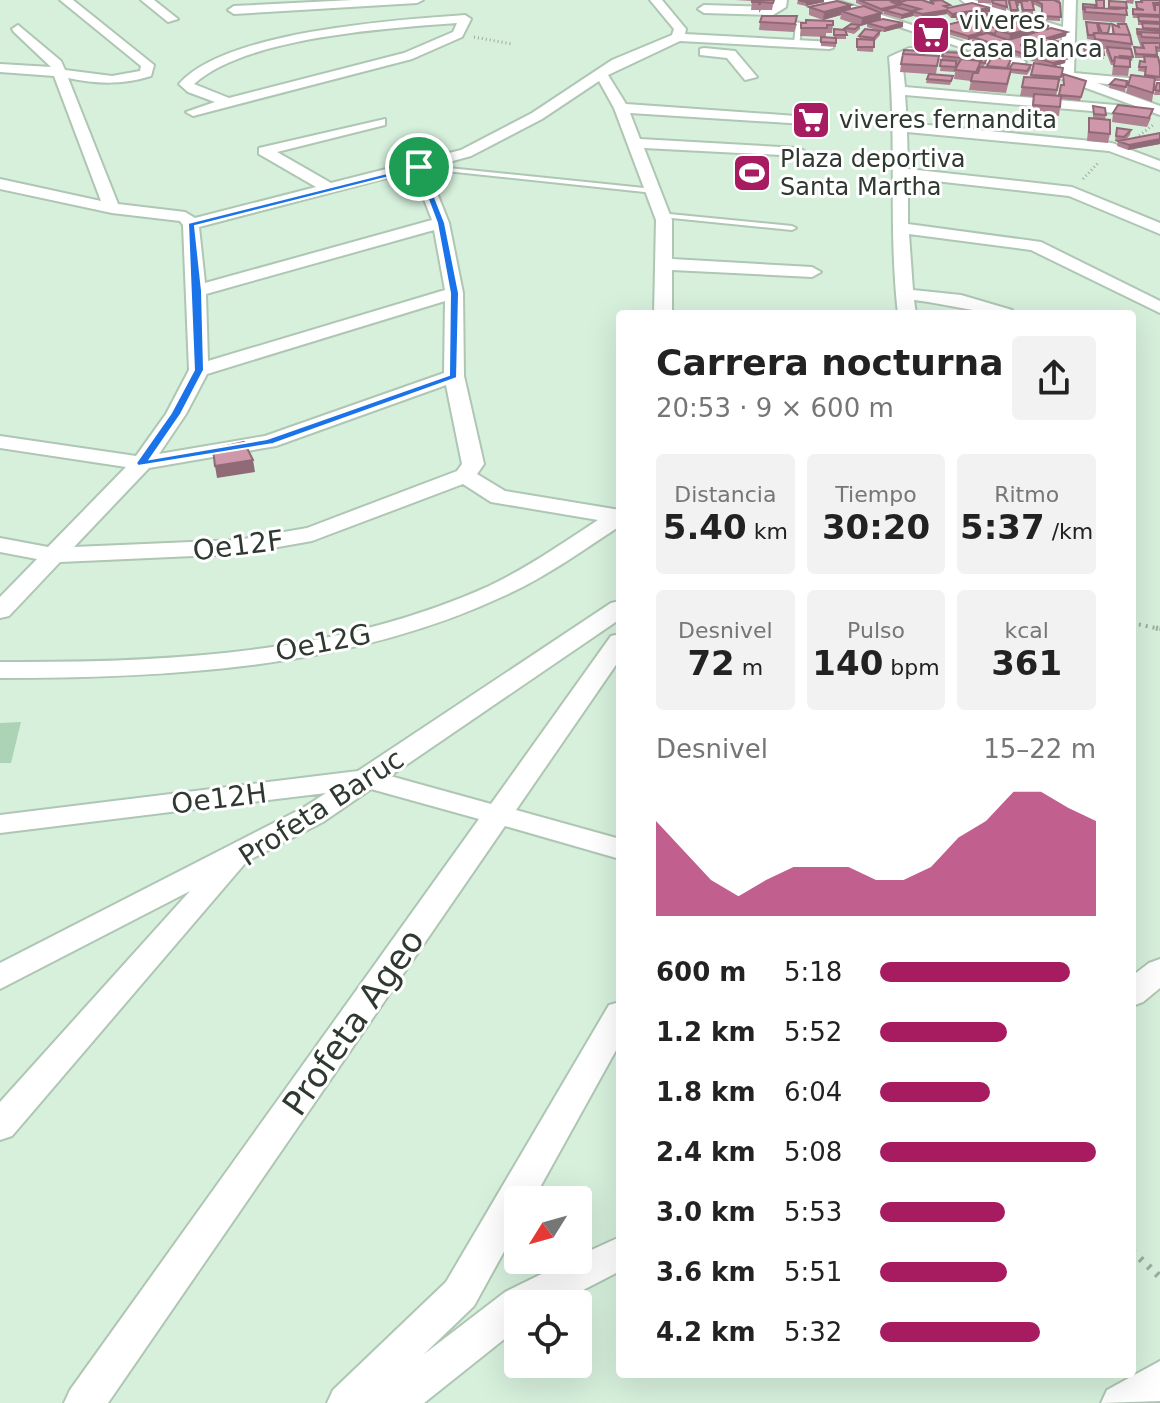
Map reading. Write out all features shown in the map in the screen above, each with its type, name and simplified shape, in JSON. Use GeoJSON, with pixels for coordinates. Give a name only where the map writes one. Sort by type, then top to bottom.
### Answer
{"type":"FeatureCollection","features":[{"type":"Feature","properties":{"kind":"street"},"geometry":{"type":"LineString","coordinates":[[0,68],[23,66],[119,80],[139,76],[148,69],[148,65],[66,0]]}},
{"type":"Feature","properties":{"kind":"street"},"geometry":{"type":"LineString","coordinates":[[147,0],[172,19]]}},
{"type":"Feature","properties":{"kind":"street"},"geometry":{"type":"LineString","coordinates":[[234,10],[417,0]]}},
{"type":"Feature","properties":{"kind":"street"},"geometry":{"type":"LineString","coordinates":[[656,0],[680,29],[678,37]]}},
{"type":"Feature","properties":{"kind":"street"},"geometry":{"type":"LineString","coordinates":[[704,9],[773,11],[780,7],[781,0]]}},
{"type":"Feature","properties":{"kind":"street"},"geometry":{"type":"LineString","coordinates":[[824,0],[1067,76],[1160,112]]}},
{"type":"Feature","properties":{"kind":"street"},"geometry":{"type":"LineString","coordinates":[[967,0],[975,6],[1069,33]]}},
{"type":"Feature","properties":{"kind":"street"},"geometry":{"type":"LineString","coordinates":[[1067,76],[1070,0]]}},
{"type":"Feature","properties":{"kind":"street"},"geometry":{"type":"LineString","coordinates":[[193,112],[229,103],[408,56],[458,34],[462,14],[337,31],[222,60],[198,71],[186,84],[229,103]]}},
{"type":"Feature","properties":{"kind":"street"},"geometry":{"type":"LineString","coordinates":[[18,29],[56,64],[112,208]]}},
{"type":"Feature","properties":{"kind":"street"},"geometry":{"type":"LineString","coordinates":[[191,224],[419,167],[481,146],[537,116],[601,74],[678,37],[829,45]]}},
{"type":"Feature","properties":{"kind":"street"},"geometry":{"type":"LineString","coordinates":[[653,49],[730,53],[750,77]]}},
{"type":"Feature","properties":{"kind":"street"},"geometry":{"type":"LineString","coordinates":[[906,310],[900,228],[900,91],[895,57],[909,52],[1020,62]]}},
{"type":"Feature","properties":{"kind":"street"},"geometry":{"type":"LineString","coordinates":[[601,74],[621,108],[662,215],[663,310]]}},
{"type":"Feature","properties":{"kind":"street"},"geometry":{"type":"LineString","coordinates":[[1067,76],[1160,85]]}},
{"type":"Feature","properties":{"kind":"street"},"geometry":{"type":"LineString","coordinates":[[900,91],[1160,112]]}},
{"type":"Feature","properties":{"kind":"street"},"geometry":{"type":"LineString","coordinates":[[621,108],[805,120]]}},
{"type":"Feature","properties":{"kind":"street"},"geometry":{"type":"LineString","coordinates":[[332,190],[264,151],[380,122]]}},
{"type":"Feature","properties":{"kind":"street"},"geometry":{"type":"LineString","coordinates":[[899,127],[1112,147],[1160,166]]}},
{"type":"Feature","properties":{"kind":"street"},"geometry":{"type":"LineString","coordinates":[[633,143],[799,152]]}},
{"type":"Feature","properties":{"kind":"street"},"geometry":{"type":"LineString","coordinates":[[419,167],[441,223],[454,293],[454,376],[473,464],[465,476],[499,497],[616,514]]}},
{"type":"Feature","properties":{"kind":"street"},"geometry":{"type":"LineString","coordinates":[[0,168],[3,184],[112,208],[185,217],[191,224],[199,370],[176,414],[142,463],[0,611]]}},
{"type":"Feature","properties":{"kind":"street"},"geometry":{"type":"LineString","coordinates":[[901,173],[1072,192],[1160,229]]}},
{"type":"Feature","properties":{"kind":"street"},"geometry":{"type":"LineString","coordinates":[[197,291],[441,223]]}},
{"type":"Feature","properties":{"kind":"street"},"geometry":{"type":"LineString","coordinates":[[900,228],[1035,246],[1160,308]]}},
{"type":"Feature","properties":{"kind":"street"},"geometry":{"type":"LineString","coordinates":[[663,264],[812,272]]}},
{"type":"Feature","properties":{"kind":"street"},"geometry":{"type":"LineString","coordinates":[[199,370],[454,293]]}},
{"type":"Feature","properties":{"kind":"street"},"geometry":{"type":"LineString","coordinates":[[904,294],[961,300],[993,310]]}},
{"type":"Feature","properties":{"kind":"street"},"geometry":{"type":"LineString","coordinates":[[1135,310],[1140,297]]}},
{"type":"Feature","properties":{"kind":"street"},"geometry":{"type":"LineString","coordinates":[[0,442],[142,463],[269,442],[454,376]]}},
{"type":"Feature","properties":{"kind":"street","name":"Oe12F"},"geometry":{"type":"LineString","coordinates":[[0,545],[53,555],[203,551],[290,539],[334,527],[465,476]]}},
{"type":"Feature","properties":{"kind":"street","name":"Oe12G"},"geometry":{"type":"LineString","coordinates":[[0,670],[159,667],[286,650],[387,630],[486,596],[556,557],[616,516]]}},
{"type":"Feature","properties":{"kind":"street","name":"Profeta Baruc"},"geometry":{"type":"LineString","coordinates":[[0,1126],[244,851],[313,815],[369,779],[616,611]]}},
{"type":"Feature","properties":{"kind":"street","name":"Profeta Ageo"},"geometry":{"type":"LineString","coordinates":[[84,1403],[616,647]]}},
{"type":"Feature","properties":{"kind":"street","name":"Oe12H"},"geometry":{"type":"LineString","coordinates":[[0,824],[369,779],[616,848]]}},
{"type":"Feature","properties":{"kind":"street"},"geometry":{"type":"LineString","coordinates":[[0,977],[244,851]]}},
{"type":"Feature","properties":{"kind":"street"},"geometry":{"type":"LineString","coordinates":[[1136,991],[1160,971]]}},
{"type":"Feature","properties":{"kind":"street"},"geometry":{"type":"LineString","coordinates":[[347,1403],[460,1294],[616,1021]]}},
{"type":"Feature","properties":{"kind":"street"},"geometry":{"type":"LineString","coordinates":[[547,1290],[616,1255]]}},
{"type":"Feature","properties":{"kind":"street"},"geometry":{"type":"LineString","coordinates":[[393,1403],[504,1316]]}},
{"type":"Feature","properties":{"kind":"street"},"geometry":{"type":"LineString","coordinates":[[1121,1403],[1160,1379]]}},
{"type":"Feature","properties":{"kind":"lane"},"geometry":{"type":"LineString","coordinates":[[780,22],[803,24],[799,25],[797,43]]}},
{"type":"Feature","properties":{"kind":"lane"},"geometry":{"type":"LineString","coordinates":[[419,167],[654,191]]}},
{"type":"Feature","properties":{"kind":"lane"},"geometry":{"type":"LineString","coordinates":[[662,215],[792,228]]}},
{"type":"Feature","properties":{"kind":"path"},"geometry":{"type":"LineString","coordinates":[[458,34],[512,44]]}},
{"type":"Feature","properties":{"kind":"path"},"geometry":{"type":"LineString","coordinates":[[1136,624],[1160,629]]}},
{"type":"Feature","properties":{"kind":"path"},"geometry":{"type":"LineString","coordinates":[[1136,1255],[1160,1277]]}},
{"type":"Feature","properties":{"kind":"green space"},"geometry":{"type":"Polygon","coordinates":[[[21,722],[11,763],[0,763],[0,723],[21,722]]]}},
{"type":"Feature","properties":{"kind":"building"},"geometry":{"type":"Polygon","coordinates":[[[752,0],[774,0],[773,3],[761,2],[759,5],[760,2],[752,0]]]}},
{"type":"Feature","properties":{"kind":"building"},"geometry":{"type":"Polygon","coordinates":[[[859,0],[901,0],[892,2],[899,5],[881,9],[859,0]]]}},
{"type":"Feature","properties":{"kind":"building"},"geometry":{"type":"Polygon","coordinates":[[[907,0],[934,4],[931,1],[941,0],[950,5],[944,6],[948,8],[972,3],[990,8],[952,14],[947,10],[922,14],[912,11],[920,9],[898,3],[907,0]]]}},
{"type":"Feature","properties":{"kind":"building"},"geometry":{"type":"Polygon","coordinates":[[[992,0],[1006,0],[1007,7],[993,3],[992,0]]]}},
{"type":"Feature","properties":{"kind":"building"},"geometry":{"type":"Polygon","coordinates":[[[1009,0],[1020,0],[1016,2],[1018,10],[1011,10],[1009,0]]]}},
{"type":"Feature","properties":{"kind":"building"},"geometry":{"type":"Polygon","coordinates":[[[1021,0],[1054,0],[1060,3],[1061,17],[1042,16],[1042,4],[1036,1],[1032,1],[1034,10],[1023,10],[1021,0]]]}},
{"type":"Feature","properties":{"kind":"building"},"geometry":{"type":"Polygon","coordinates":[[[1096,0],[1104,0],[1104,8],[1097,8],[1096,0]]]}},
{"type":"Feature","properties":{"kind":"building"},"geometry":{"type":"Polygon","coordinates":[[[1160,0],[1160,3],[1153,3],[1155,11],[1155,5],[1160,5],[1160,15],[1133,14],[1133,9],[1144,10],[1137,8],[1136,2],[1160,0]]]}},
{"type":"Feature","properties":{"kind":"building"},"geometry":{"type":"Polygon","coordinates":[[[837,1],[851,5],[824,12],[809,7],[837,1]]]}},
{"type":"Feature","properties":{"kind":"building"},"geometry":{"type":"Polygon","coordinates":[[[1109,1],[1126,2],[1127,8],[1109,7],[1109,1]]]}},
{"type":"Feature","properties":{"kind":"building"},"geometry":{"type":"Polygon","coordinates":[[[864,6],[881,13],[862,18],[841,11],[864,6]]]}},
{"type":"Feature","properties":{"kind":"building"},"geometry":{"type":"Polygon","coordinates":[[[896,7],[914,12],[902,15],[884,10],[896,7]]]}},
{"type":"Feature","properties":{"kind":"building"},"geometry":{"type":"Polygon","coordinates":[[[1084,7],[1126,8],[1127,15],[1085,12],[1084,7]]]}},
{"type":"Feature","properties":{"kind":"building"},"geometry":{"type":"Polygon","coordinates":[[[976,11],[988,14],[969,19],[957,16],[976,11]]]}},
{"type":"Feature","properties":{"kind":"building"},"geometry":{"type":"Polygon","coordinates":[[[1002,15],[1014,19],[999,23],[986,20],[1002,15]]]}},
{"type":"Feature","properties":{"kind":"building"},"geometry":{"type":"Polygon","coordinates":[[[762,16],[797,16],[795,24],[760,22],[762,16]]]}},
{"type":"Feature","properties":{"kind":"building"},"geometry":{"type":"Polygon","coordinates":[[[1138,16],[1160,17],[1160,22],[1139,21],[1138,16]]]}},
{"type":"Feature","properties":{"kind":"building"},"geometry":{"type":"Polygon","coordinates":[[[883,19],[903,23],[885,28],[867,23],[883,19]]]}},
{"type":"Feature","properties":{"kind":"building"},"geometry":{"type":"Polygon","coordinates":[[[806,20],[833,21],[833,25],[827,25],[827,28],[801,28],[801,23],[806,23],[806,20]]]}},
{"type":"Feature","properties":{"kind":"building"},"geometry":{"type":"Polygon","coordinates":[[[967,20],[1000,24],[993,27],[1001,29],[996,30],[995,34],[981,30],[976,31],[981,33],[968,36],[938,27],[967,20]]]}},
{"type":"Feature","properties":{"kind":"building"},"geometry":{"type":"Polygon","coordinates":[[[1011,21],[1034,28],[1010,34],[996,30],[1010,27],[1000,24],[1011,21]]]}},
{"type":"Feature","properties":{"kind":"building"},"geometry":{"type":"Polygon","coordinates":[[[1028,21],[1049,26],[1034,30],[1018,23],[1028,21]]]}},
{"type":"Feature","properties":{"kind":"building"},"geometry":{"type":"Polygon","coordinates":[[[1086,22],[1097,23],[1099,33],[1088,35],[1086,22]]]}},
{"type":"Feature","properties":{"kind":"building"},"geometry":{"type":"Polygon","coordinates":[[[1098,23],[1110,24],[1108,33],[1102,33],[1098,23]]]}},
{"type":"Feature","properties":{"kind":"building"},"geometry":{"type":"Polygon","coordinates":[[[1142,23],[1160,24],[1160,29],[1143,28],[1142,23]]]}},
{"type":"Feature","properties":{"kind":"building"},"geometry":{"type":"Polygon","coordinates":[[[851,24],[860,25],[855,29],[845,28],[851,24]]]}},
{"type":"Feature","properties":{"kind":"building"},"geometry":{"type":"Polygon","coordinates":[[[1112,24],[1119,27],[1118,24],[1126,24],[1130,35],[1114,34],[1112,24]]]}},
{"type":"Feature","properties":{"kind":"building"},"geometry":{"type":"Polygon","coordinates":[[[1051,28],[1067,32],[1047,38],[1063,43],[1035,47],[1020,45],[1037,50],[1052,45],[1066,49],[1044,52],[1066,59],[1053,63],[1027,55],[1034,51],[1024,54],[973,37],[987,33],[1008,40],[1051,28]]]}},
{"type":"Feature","properties":{"kind":"building"},"geometry":{"type":"Polygon","coordinates":[[[834,29],[845,30],[847,35],[834,35],[834,29]]]}},
{"type":"Feature","properties":{"kind":"building"},"geometry":{"type":"Polygon","coordinates":[[[865,29],[880,31],[874,38],[859,36],[865,29]]]}},
{"type":"Feature","properties":{"kind":"building"},"geometry":{"type":"Polygon","coordinates":[[[1137,29],[1160,31],[1160,33],[1138,34],[1137,29]]]}},
{"type":"Feature","properties":{"kind":"building"},"geometry":{"type":"Polygon","coordinates":[[[1140,32],[1160,33],[1160,38],[1142,37],[1140,32]]]}},
{"type":"Feature","properties":{"kind":"building"},"geometry":{"type":"Polygon","coordinates":[[[1094,33],[1130,35],[1132,44],[1095,39],[1094,33]]]}},
{"type":"Feature","properties":{"kind":"building"},"geometry":{"type":"Polygon","coordinates":[[[821,37],[836,38],[836,43],[821,42],[821,37]]]}},
{"type":"Feature","properties":{"kind":"building"},"geometry":{"type":"Polygon","coordinates":[[[857,39],[874,40],[874,47],[857,47],[857,39]]]}},
{"type":"Feature","properties":{"kind":"building"},"geometry":{"type":"Polygon","coordinates":[[[1142,43],[1160,43],[1160,48],[1156,47],[1157,55],[1136,54],[1134,47],[1144,48],[1142,43]]]}},
{"type":"Feature","properties":{"kind":"building"},"geometry":{"type":"Polygon","coordinates":[[[1084,47],[1103,48],[1104,55],[1085,54],[1084,47]]]}},
{"type":"Feature","properties":{"kind":"building"},"geometry":{"type":"Polygon","coordinates":[[[1107,47],[1131,49],[1133,57],[1120,56],[1112,61],[1107,47]]]}},
{"type":"Feature","properties":{"kind":"building"},"geometry":{"type":"Polygon","coordinates":[[[904,50],[924,51],[924,55],[903,54],[904,50]]]}},
{"type":"Feature","properties":{"kind":"building"},"geometry":{"type":"Polygon","coordinates":[[[944,52],[963,53],[961,58],[942,56],[944,52]]]}},
{"type":"Feature","properties":{"kind":"building"},"geometry":{"type":"Polygon","coordinates":[[[903,54],[939,56],[937,66],[901,64],[903,54]]]}},
{"type":"Feature","properties":{"kind":"building"},"geometry":{"type":"Polygon","coordinates":[[[970,55],[987,56],[985,63],[969,59],[970,55]]]}},
{"type":"Feature","properties":{"kind":"building"},"geometry":{"type":"Polygon","coordinates":[[[1144,56],[1158,57],[1160,77],[1145,75],[1146,67],[1139,67],[1140,61],[1145,62],[1144,56]]]}},
{"type":"Feature","properties":{"kind":"building"},"geometry":{"type":"Polygon","coordinates":[[[992,57],[1011,59],[1007,68],[987,66],[992,57]]]}},
{"type":"Feature","properties":{"kind":"building"},"geometry":{"type":"Polygon","coordinates":[[[1115,57],[1130,59],[1130,67],[1114,66],[1115,57]]]}},
{"type":"Feature","properties":{"kind":"building"},"geometry":{"type":"Polygon","coordinates":[[[961,59],[981,61],[976,72],[955,70],[961,59]]]}},
{"type":"Feature","properties":{"kind":"building"},"geometry":{"type":"Polygon","coordinates":[[[941,60],[956,61],[956,67],[940,66],[941,60]]]}},
{"type":"Feature","properties":{"kind":"building"},"geometry":{"type":"Polygon","coordinates":[[[1013,63],[1031,65],[1027,71],[1009,69],[1013,63]]]}},
{"type":"Feature","properties":{"kind":"building"},"geometry":{"type":"Polygon","coordinates":[[[1034,63],[1063,68],[1061,77],[1031,75],[1034,63]]]}},
{"type":"Feature","properties":{"kind":"building"},"geometry":{"type":"Polygon","coordinates":[[[980,67],[1011,69],[1007,84],[971,81],[973,73],[978,73],[980,67]]]}},
{"type":"Feature","properties":{"kind":"building"},"geometry":{"type":"Polygon","coordinates":[[[929,74],[953,76],[951,81],[927,79],[929,74]]]}},
{"type":"Feature","properties":{"kind":"building"},"geometry":{"type":"Polygon","coordinates":[[[1063,74],[1086,81],[1081,97],[1059,95],[1061,85],[1064,85],[1063,74]]]}},
{"type":"Feature","properties":{"kind":"building"},"geometry":{"type":"Polygon","coordinates":[[[1131,75],[1155,78],[1153,93],[1128,85],[1131,75]]]}},
{"type":"Feature","properties":{"kind":"building"},"geometry":{"type":"Polygon","coordinates":[[[1024,77],[1059,79],[1057,90],[1022,87],[1024,77]]]}},
{"type":"Feature","properties":{"kind":"building"},"geometry":{"type":"Polygon","coordinates":[[[1115,79],[1127,81],[1126,87],[1110,84],[1115,79]]]}},
{"type":"Feature","properties":{"kind":"building"},"geometry":{"type":"Polygon","coordinates":[[[1034,94],[1061,96],[1060,107],[1033,105],[1034,94]]]}},
{"type":"Feature","properties":{"kind":"building"},"geometry":{"type":"Polygon","coordinates":[[[1118,105],[1153,109],[1149,118],[1113,113],[1118,105]]]}},
{"type":"Feature","properties":{"kind":"building"},"geometry":{"type":"Polygon","coordinates":[[[1093,106],[1105,108],[1106,115],[1094,114],[1093,106]]]}},
{"type":"Feature","properties":{"kind":"building"},"geometry":{"type":"Polygon","coordinates":[[[1089,118],[1110,120],[1110,134],[1089,132],[1089,118]]]}},
{"type":"Feature","properties":{"kind":"building"},"geometry":{"type":"Polygon","coordinates":[[[1117,128],[1131,130],[1124,137],[1116,136],[1117,128]]]}},
{"type":"Feature","properties":{"kind":"building"},"geometry":{"type":"Polygon","coordinates":[[[1160,133],[1160,139],[1129,145],[1118,141],[1160,133]]]}},
{"type":"Feature","properties":{"kind":"building"},"geometry":{"type":"Polygon","coordinates":[[[244,442],[253,460],[215,466],[213,449],[244,442]]]}},
{"type":"Feature","properties":{"kind":"place","name":"viveres casa Blanca"},"geometry":{"type":"Point","coordinates":[931,35]}},
{"type":"Feature","properties":{"kind":"place","name":"viveres fernandita"},"geometry":{"type":"Point","coordinates":[811,120]}},
{"type":"Feature","properties":{"kind":"place","name":"Plaza deportiva Santa Martha"},"geometry":{"type":"Point","coordinates":[752,173]}},
{"type":"Feature","properties":{"kind":"route"},"geometry":{"type":"LineString","coordinates":[[419,167],[441,223],[454,293],[454,376],[269,442],[142,463],[176,414],[199,370],[191,224],[419,167]]}}]}
